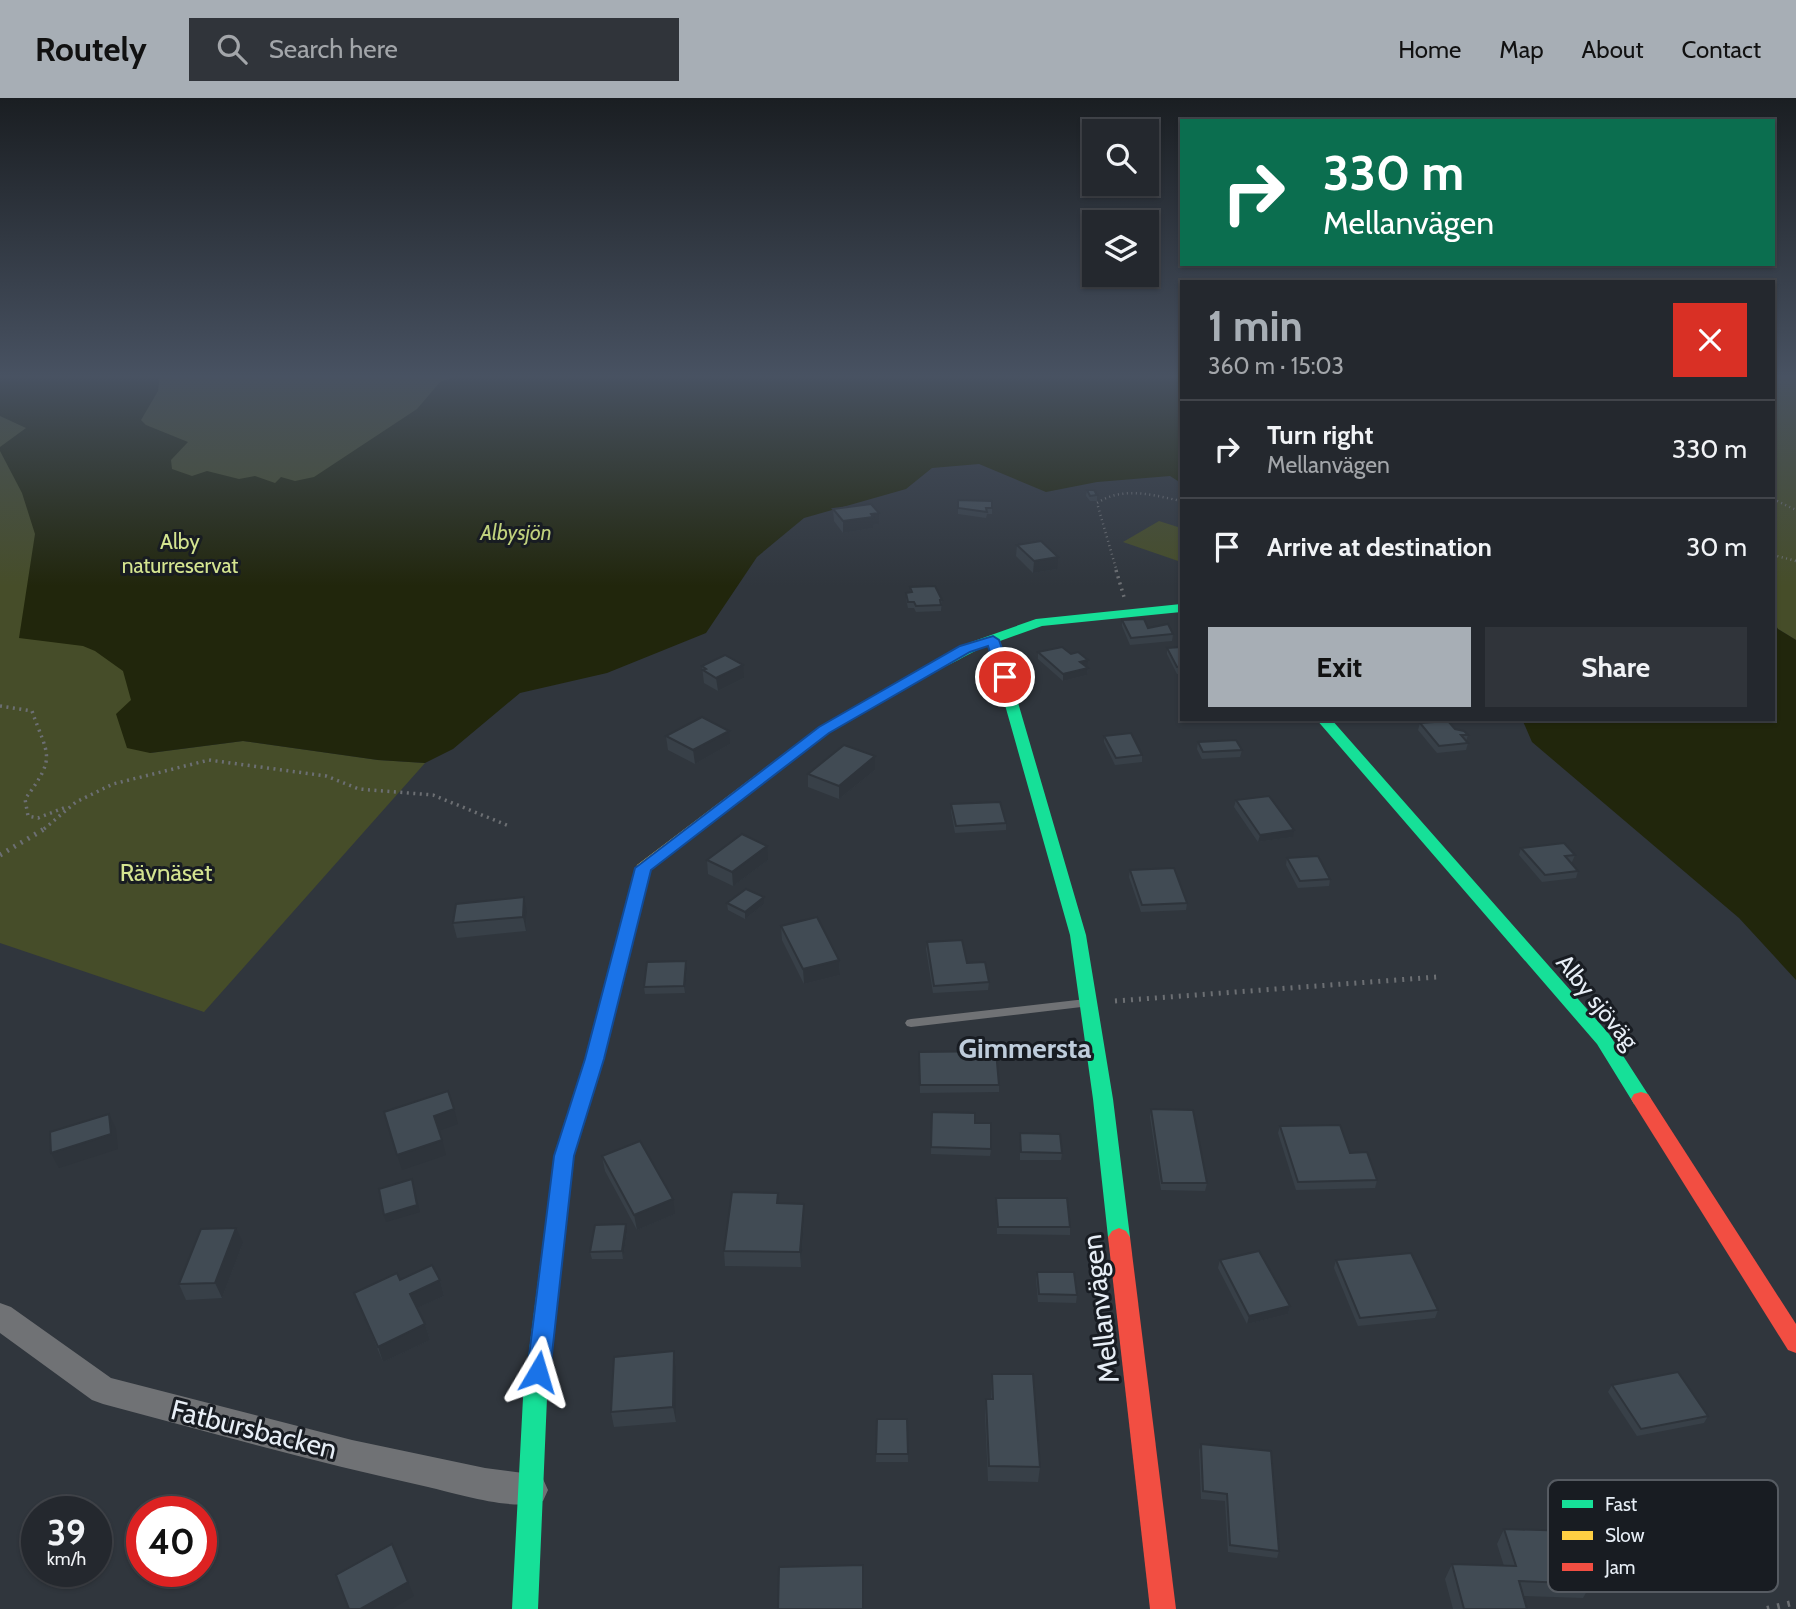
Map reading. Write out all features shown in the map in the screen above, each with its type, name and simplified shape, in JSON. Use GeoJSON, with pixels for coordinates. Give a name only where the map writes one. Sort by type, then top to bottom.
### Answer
{"type":"FeatureCollection","features":[{"type":"Feature","properties":{"kind":"street"},"geometry":{"type":"LineString","coordinates":[[525,1609],[535,1398],[564,1156],[595,1059],[643,868],[824,730],[965,649],[1040,622],[1180,608]]}},
{"type":"Feature","properties":{"kind":"street","name":"Mellanvägen"},"geometry":{"type":"LineString","coordinates":[[993,640],[1078,935],[1090,1003],[1163,1609]]}},
{"type":"Feature","properties":{"kind":"street","name":"Alby sjöväg"},"geometry":{"type":"LineString","coordinates":[[1325,721],[1603,1038],[1796,1343]]}},
{"type":"Feature","properties":{"kind":"street","name":"Fatbursbacken"},"geometry":{"type":"LineString","coordinates":[[0,1316],[103,1390],[352,1455],[485,1484],[531,1490]]}},
{"type":"Feature","properties":{"kind":"lane"},"geometry":{"type":"LineString","coordinates":[[911,1023],[1090,1003]]}},
{"type":"Feature","properties":{"kind":"path"},"geometry":{"type":"LineString","coordinates":[[1128,612],[1097,503],[1104,497],[1148,492],[1180,501]]}},
{"type":"Feature","properties":{"kind":"path"},"geometry":{"type":"LineString","coordinates":[[1775,500],[1796,510]]}},
{"type":"Feature","properties":{"kind":"path"},"geometry":{"type":"LineString","coordinates":[[1775,556],[1796,561]]}},
{"type":"Feature","properties":{"kind":"path"},"geometry":{"type":"LineString","coordinates":[[0,706],[9,705],[32,711],[48,750],[50,758],[47,770],[25,799],[28,816],[38,818],[54,814],[113,784],[209,760],[326,776],[359,789],[433,795],[509,827]]}},
{"type":"Feature","properties":{"kind":"path"},"geometry":{"type":"LineString","coordinates":[[0,855],[39,834],[76,802]]}},
{"type":"Feature","properties":{"kind":"path"},"geometry":{"type":"LineString","coordinates":[[1090,1003],[1437,977]]}},
{"type":"Feature","properties":{"kind":"path"},"geometry":{"type":"LineString","coordinates":[[1768,1609],[1796,1602]]}},
{"type":"Feature","properties":{"kind":"green space","name":"Alby naturreservat"},"geometry":{"type":"Polygon","coordinates":[[[0,446],[797,446],[150,753],[243,741],[378,760],[425,763],[204,1012],[0,943],[0,446]]]}},
{"type":"Feature","properties":{"kind":"green space"},"geometry":{"type":"Polygon","coordinates":[[[1775,446],[1796,446],[1796,640],[1775,625],[1775,446]]]}},
{"type":"Feature","properties":{"kind":"green space"},"geometry":{"type":"Polygon","coordinates":[[[1159,521],[1180,528],[1180,562],[1123,542],[1159,521]]]}},
{"type":"Feature","properties":{"kind":"water","name":"Albysjön"},"geometry":{"type":"Polygon","coordinates":[[[185,446],[171,460],[172,469],[192,476],[207,471],[239,479],[255,476],[275,483],[281,477],[295,481],[314,477],[362,446],[1180,446],[1180,482],[1170,476],[1097,482],[1046,492],[979,464],[932,468],[906,489],[804,518],[757,557],[706,633],[607,673],[520,693],[453,749],[425,763],[378,760],[243,741],[150,753],[127,748],[116,714],[131,700],[123,671],[95,651],[83,646],[19,638],[35,534],[22,493],[0,447],[185,446]]]}},
{"type":"Feature","properties":{"kind":"water"},"geometry":{"type":"Polygon","coordinates":[[[1775,625],[1796,640],[1796,980],[1739,918],[1532,742],[1523,721],[1775,721],[1775,625]]]}},
{"type":"Feature","properties":{"kind":"building"},"geometry":{"type":"Polygon","coordinates":[[[1087,490],[1094,490],[1097,495],[1090,496],[1087,490]]]}},
{"type":"Feature","properties":{"kind":"building"},"geometry":{"type":"Polygon","coordinates":[[[958,500],[992,501],[992,508],[986,508],[987,512],[958,508],[958,500]]]}},
{"type":"Feature","properties":{"kind":"building"},"geometry":{"type":"Polygon","coordinates":[[[871,504],[879,513],[871,514],[873,517],[843,521],[833,509],[871,504]]]}},
{"type":"Feature","properties":{"kind":"building"},"geometry":{"type":"Polygon","coordinates":[[[1041,541],[1058,557],[1034,561],[1017,545],[1041,541]]]}},
{"type":"Feature","properties":{"kind":"building"},"geometry":{"type":"Polygon","coordinates":[[[935,586],[942,600],[941,605],[916,606],[914,602],[908,602],[906,593],[912,592],[910,587],[935,586]]]}},
{"type":"Feature","properties":{"kind":"building"},"geometry":{"type":"Polygon","coordinates":[[[1144,619],[1148,628],[1168,624],[1173,634],[1131,638],[1122,620],[1144,619]]]}},
{"type":"Feature","properties":{"kind":"building"},"geometry":{"type":"Polygon","coordinates":[[[1062,647],[1071,654],[1078,652],[1088,660],[1080,662],[1088,668],[1063,674],[1038,652],[1062,647]]]}},
{"type":"Feature","properties":{"kind":"building"},"geometry":{"type":"Polygon","coordinates":[[[1180,647],[1180,667],[1177,667],[1167,648],[1180,647]]]}},
{"type":"Feature","properties":{"kind":"building"},"geometry":{"type":"Polygon","coordinates":[[[725,655],[743,665],[716,678],[703,670],[706,669],[702,666],[725,655]]]}},
{"type":"Feature","properties":{"kind":"building"},"geometry":{"type":"Polygon","coordinates":[[[702,717],[729,731],[693,750],[666,736],[702,717]]]}},
{"type":"Feature","properties":{"kind":"building"},"geometry":{"type":"Polygon","coordinates":[[[1448,721],[1455,729],[1468,735],[1461,735],[1468,743],[1439,746],[1420,723],[1448,721]]]}},
{"type":"Feature","properties":{"kind":"building"},"geometry":{"type":"Polygon","coordinates":[[[1131,733],[1142,755],[1116,758],[1104,736],[1131,733]]]}},
{"type":"Feature","properties":{"kind":"building"},"geometry":{"type":"Polygon","coordinates":[[[1236,740],[1242,750],[1203,752],[1198,742],[1236,740]]]}},
{"type":"Feature","properties":{"kind":"building"},"geometry":{"type":"Polygon","coordinates":[[[844,745],[875,756],[839,786],[808,774],[844,745]]]}},
{"type":"Feature","properties":{"kind":"building"},"geometry":{"type":"Polygon","coordinates":[[[1269,796],[1294,830],[1260,835],[1236,800],[1269,796]]]}},
{"type":"Feature","properties":{"kind":"building"},"geometry":{"type":"Polygon","coordinates":[[[1000,802],[1006,823],[956,826],[951,804],[1000,802]]]}},
{"type":"Feature","properties":{"kind":"building"},"geometry":{"type":"Polygon","coordinates":[[[742,834],[767,846],[732,872],[707,860],[742,834]]]}},
{"type":"Feature","properties":{"kind":"building"},"geometry":{"type":"Polygon","coordinates":[[[1564,843],[1575,855],[1565,856],[1578,871],[1545,875],[1521,848],[1564,843]]]}},
{"type":"Feature","properties":{"kind":"building"},"geometry":{"type":"Polygon","coordinates":[[[1318,856],[1330,879],[1300,881],[1287,858],[1318,856]]]}},
{"type":"Feature","properties":{"kind":"building"},"geometry":{"type":"Polygon","coordinates":[[[1174,868],[1187,903],[1142,905],[1130,870],[1174,868]]]}},
{"type":"Feature","properties":{"kind":"building"},"geometry":{"type":"Polygon","coordinates":[[[746,889],[764,897],[745,912],[727,903],[746,889]]]}},
{"type":"Feature","properties":{"kind":"building"},"geometry":{"type":"Polygon","coordinates":[[[524,897],[523,917],[453,923],[456,904],[524,897]]]}},
{"type":"Feature","properties":{"kind":"building"},"geometry":{"type":"Polygon","coordinates":[[[817,917],[839,960],[803,969],[781,926],[817,917]]]}},
{"type":"Feature","properties":{"kind":"building"},"geometry":{"type":"Polygon","coordinates":[[[962,940],[967,963],[985,962],[989,982],[934,986],[927,942],[962,940]]]}},
{"type":"Feature","properties":{"kind":"building"},"geometry":{"type":"Polygon","coordinates":[[[686,961],[684,986],[644,987],[647,962],[686,961]]]}},
{"type":"Feature","properties":{"kind":"building"},"geometry":{"type":"Polygon","coordinates":[[[996,1051],[999,1085],[920,1085],[919,1052],[996,1051]]]}},
{"type":"Feature","properties":{"kind":"building"},"geometry":{"type":"Polygon","coordinates":[[[448,1091],[454,1109],[434,1116],[442,1140],[397,1155],[384,1112],[448,1091]]]}},
{"type":"Feature","properties":{"kind":"building"},"geometry":{"type":"Polygon","coordinates":[[[1151,1109],[1193,1110],[1207,1183],[1162,1183],[1151,1109]]]}},
{"type":"Feature","properties":{"kind":"building"},"geometry":{"type":"Polygon","coordinates":[[[932,1112],[975,1113],[975,1123],[991,1123],[991,1149],[931,1147],[932,1112]]]}},
{"type":"Feature","properties":{"kind":"building"},"geometry":{"type":"Polygon","coordinates":[[[109,1114],[111,1134],[51,1153],[50,1132],[109,1114]]]}},
{"type":"Feature","properties":{"kind":"building"},"geometry":{"type":"Polygon","coordinates":[[[1340,1125],[1350,1153],[1367,1152],[1377,1180],[1298,1182],[1280,1126],[1340,1125]]]}},
{"type":"Feature","properties":{"kind":"building"},"geometry":{"type":"Polygon","coordinates":[[[1020,1133],[1060,1134],[1062,1153],[1021,1152],[1020,1133]]]}},
{"type":"Feature","properties":{"kind":"building"},"geometry":{"type":"Polygon","coordinates":[[[640,1141],[673,1199],[634,1215],[602,1156],[640,1141]]]}},
{"type":"Feature","properties":{"kind":"building"},"geometry":{"type":"Polygon","coordinates":[[[412,1179],[417,1205],[384,1215],[379,1189],[412,1179]]]}},
{"type":"Feature","properties":{"kind":"building"},"geometry":{"type":"Polygon","coordinates":[[[732,1192],[778,1193],[777,1203],[804,1204],[800,1252],[724,1251],[732,1192]]]}},
{"type":"Feature","properties":{"kind":"building"},"geometry":{"type":"Polygon","coordinates":[[[996,1198],[1067,1198],[1070,1227],[998,1227],[996,1198]]]}},
{"type":"Feature","properties":{"kind":"building"},"geometry":{"type":"Polygon","coordinates":[[[626,1224],[622,1251],[590,1252],[595,1225],[626,1224]]]}},
{"type":"Feature","properties":{"kind":"building"},"geometry":{"type":"Polygon","coordinates":[[[236,1228],[215,1283],[179,1284],[201,1229],[236,1228]]]}},
{"type":"Feature","properties":{"kind":"building"},"geometry":{"type":"Polygon","coordinates":[[[1259,1251],[1290,1306],[1249,1316],[1220,1260],[1259,1251]]]}},
{"type":"Feature","properties":{"kind":"building"},"geometry":{"type":"Polygon","coordinates":[[[1411,1253],[1438,1310],[1360,1318],[1336,1260],[1411,1253]]]}},
{"type":"Feature","properties":{"kind":"building"},"geometry":{"type":"Polygon","coordinates":[[[432,1265],[440,1280],[410,1294],[425,1324],[378,1347],[354,1293],[397,1273],[400,1280],[432,1265]]]}},
{"type":"Feature","properties":{"kind":"building"},"geometry":{"type":"Polygon","coordinates":[[[1037,1272],[1074,1272],[1077,1295],[1039,1294],[1037,1272]]]}},
{"type":"Feature","properties":{"kind":"building"},"geometry":{"type":"Polygon","coordinates":[[[674,1351],[673,1407],[611,1412],[614,1357],[674,1351]]]}},
{"type":"Feature","properties":{"kind":"building"},"geometry":{"type":"Polygon","coordinates":[[[1678,1372],[1708,1416],[1641,1429],[1612,1385],[1678,1372]]]}},
{"type":"Feature","properties":{"kind":"building"},"geometry":{"type":"Polygon","coordinates":[[[992,1374],[1033,1374],[1040,1467],[989,1466],[986,1399],[993,1399],[992,1374]]]}},
{"type":"Feature","properties":{"kind":"building"},"geometry":{"type":"Polygon","coordinates":[[[877,1419],[907,1419],[908,1454],[876,1454],[877,1419]]]}},
{"type":"Feature","properties":{"kind":"building"},"geometry":{"type":"Polygon","coordinates":[[[1201,1444],[1271,1451],[1279,1551],[1230,1545],[1227,1494],[1203,1491],[1201,1444]]]}},
{"type":"Feature","properties":{"kind":"building"},"geometry":{"type":"Polygon","coordinates":[[[1504,1529],[1548,1530],[1548,1582],[1519,1581],[1527,1609],[1464,1609],[1452,1564],[1516,1566],[1504,1529]]]}},
{"type":"Feature","properties":{"kind":"building"},"geometry":{"type":"Polygon","coordinates":[[[392,1544],[408,1582],[360,1609],[349,1609],[336,1575],[392,1544]]]}},
{"type":"Feature","properties":{"kind":"building"},"geometry":{"type":"Polygon","coordinates":[[[863,1565],[863,1609],[778,1609],[779,1567],[863,1565]]]}},
{"type":"Feature","properties":{"kind":"traffic: fast"},"geometry":{"type":"LineString","coordinates":[[924,672],[965,649],[1040,622],[1180,608]]}},
{"type":"Feature","properties":{"kind":"traffic: fast"},"geometry":{"type":"LineString","coordinates":[[993,640],[1078,935],[1103,1099],[1119,1237]]}},
{"type":"Feature","properties":{"kind":"traffic: fast"},"geometry":{"type":"LineString","coordinates":[[1325,721],[1603,1039],[1641,1099]]}},
{"type":"Feature","properties":{"kind":"traffic: fast"},"geometry":{"type":"LineString","coordinates":[[525,1609],[535,1398],[564,1156],[595,1059],[610,999]]}},
{"type":"Feature","properties":{"kind":"traffic: slow"},"geometry":{"type":"LineString","coordinates":[[610,999],[643,868],[824,730],[924,672]]}},
{"type":"Feature","properties":{"kind":"traffic: jam"},"geometry":{"type":"LineString","coordinates":[[1641,1099],[1796,1343]]}},
{"type":"Feature","properties":{"kind":"traffic: jam"},"geometry":{"type":"LineString","coordinates":[[1119,1237],[1163,1609]]}},
{"type":"Feature","properties":{"kind":"district","name":"Gimmersta"},"geometry":{"type":"Point","coordinates":[1025,1048]}},
{"type":"Feature","properties":{"kind":"route"},"geometry":{"type":"LineString","coordinates":[[538,1372],[564,1156],[595,1059],[643,868],[824,730],[965,649],[993,640],[1005,677]]}},
{"type":"Feature","properties":{"kind":"park label","name":"Rävnäset"},"geometry":{"type":"Point","coordinates":[166,873]}}]}
